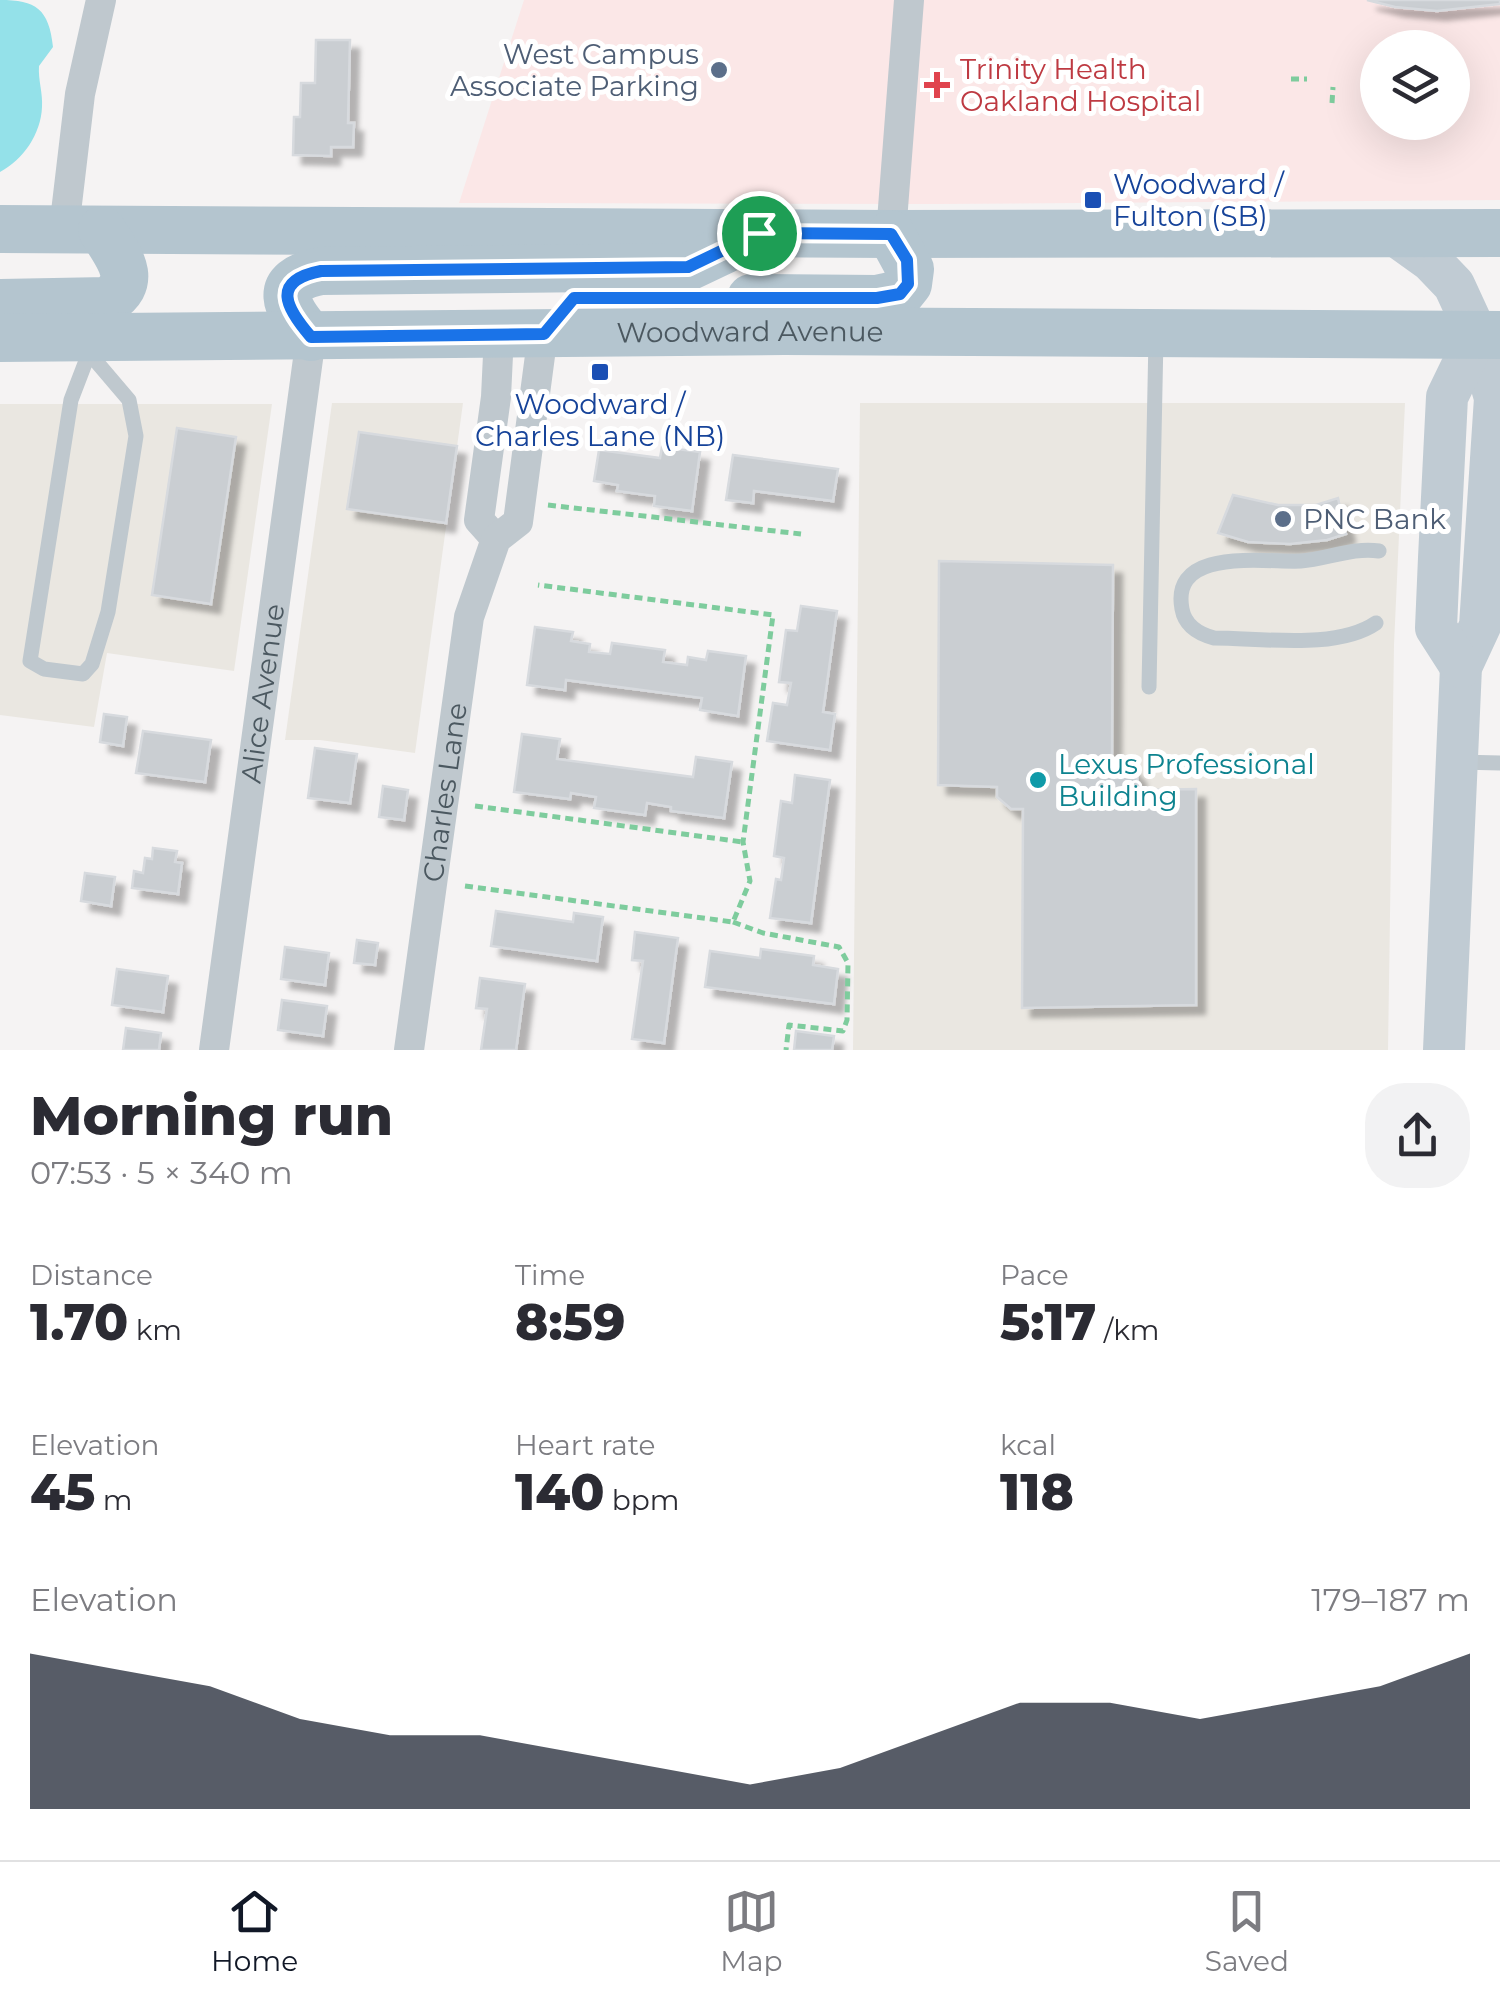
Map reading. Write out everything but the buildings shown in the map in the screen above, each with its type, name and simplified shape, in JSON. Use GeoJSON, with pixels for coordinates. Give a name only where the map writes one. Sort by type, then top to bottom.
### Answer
{"type":"FeatureCollection","features":[{"type":"Feature","properties":{"kind":"main road"},"geometry":{"type":"LineString","coordinates":[[0,230],[1500,234]]}},
{"type":"Feature","properties":{"kind":"main road"},"geometry":{"type":"LineString","coordinates":[[0,303],[89,331],[106,301],[119,294],[124,269],[83,230]]}},
{"type":"Feature","properties":{"kind":"main road"},"geometry":{"type":"LineString","coordinates":[[311,337],[290,313],[286,297],[300,275],[321,271],[688,267],[759,233]]}},
{"type":"Feature","properties":{"kind":"main road"},"geometry":{"type":"LineString","coordinates":[[1392,233],[1431,261],[1454,285],[1489,335],[1495,398],[1493,514],[1480,626],[1462,667],[1444,1050]]}},
{"type":"Feature","properties":{"kind":"main road"},"geometry":{"type":"LineString","coordinates":[[522,334],[574,298],[890,297],[900,294],[910,277],[907,260],[891,234]]}},
{"type":"Feature","properties":{"kind":"main road","name":"Woodward Avenue"},"geometry":{"type":"LineString","coordinates":[[0,338],[89,331],[311,337],[1489,335]]}},
{"type":"Feature","properties":{"kind":"main road"},"geometry":{"type":"LineString","coordinates":[[1462,667],[1436,628],[1447,397],[1489,335]]}},
{"type":"Feature","properties":{"kind":"street"},"geometry":{"type":"LineString","coordinates":[[83,230],[80,94],[101,0]]}},
{"type":"Feature","properties":{"kind":"street"},"geometry":{"type":"LineString","coordinates":[[891,234],[909,0]]}},
{"type":"Feature","properties":{"kind":"street"},"geometry":{"type":"LineString","coordinates":[[496,539],[479,520],[496,397],[522,334]]}},
{"type":"Feature","properties":{"kind":"street","name":"Charles Lane"},"geometry":{"type":"LineString","coordinates":[[409,1050],[469,617],[496,539],[518,522],[522,334]]}},
{"type":"Feature","properties":{"kind":"street","name":"Alice Avenue"},"geometry":{"type":"LineString","coordinates":[[214,1050],[311,337]]}},
{"type":"Feature","properties":{"kind":"lane"},"geometry":{"type":"LineString","coordinates":[[89,331],[130,400],[136,436],[108,612],[92,664],[83,674],[44,668],[30,661],[70,400],[89,331]]}},
{"type":"Feature","properties":{"kind":"lane"},"geometry":{"type":"LineString","coordinates":[[1149,686],[1156,333]]}},
{"type":"Feature","properties":{"kind":"lane"},"geometry":{"type":"LineString","coordinates":[[1376,622],[1361,633],[1340,638],[1214,638],[1189,625],[1181,598],[1191,576],[1212,562],[1300,561],[1364,549],[1379,551]]}},
{"type":"Feature","properties":{"kind":"lane"},"geometry":{"type":"LineString","coordinates":[[1457,762],[1500,763]]}},
{"type":"Feature","properties":{"kind":"path"},"geometry":{"type":"LineString","coordinates":[[1291,78],[1306,79]]}},
{"type":"Feature","properties":{"kind":"path"},"geometry":{"type":"LineString","coordinates":[[1332,103],[1333,88]]}},
{"type":"Feature","properties":{"kind":"path"},"geometry":{"type":"LineString","coordinates":[[548,505],[801,534]]}},
{"type":"Feature","properties":{"kind":"path"},"geometry":{"type":"LineString","coordinates":[[538,585],[773,615],[742,842],[750,882],[733,922]]}},
{"type":"Feature","properties":{"kind":"path"},"geometry":{"type":"LineString","coordinates":[[474,806],[742,842]]}},
{"type":"Feature","properties":{"kind":"path"},"geometry":{"type":"LineString","coordinates":[[466,886],[733,922],[762,933],[839,947],[848,963],[847,1020],[843,1031],[790,1025],[786,1050]]}},
{"type":"Feature","properties":{"kind":"shaded area","name":"Trinity Health Oakland Hospital"},"geometry":{"type":"Polygon","coordinates":[[[524,0],[1500,0],[1500,200],[459,203],[524,0]]]}},
{"type":"Feature","properties":{"kind":"shaded area"},"geometry":{"type":"Polygon","coordinates":[[[332,403],[463,403],[415,753],[320,740],[285,740],[332,403]]]}},
{"type":"Feature","properties":{"kind":"shaded area"},"geometry":{"type":"Polygon","coordinates":[[[860,403],[1405,403],[1394,645],[1388,1050],[853,1050],[860,403]]]}},
{"type":"Feature","properties":{"kind":"shaded area"},"geometry":{"type":"Polygon","coordinates":[[[0,404],[272,404],[234,671],[107,653],[94,727],[0,715],[0,404]]]}},
{"type":"Feature","properties":{"kind":"water"},"geometry":{"type":"Polygon","coordinates":[[[0,0],[23,2],[38,9],[48,24],[53,47],[39,66],[42,107],[34,136],[16,161],[0,172],[0,0]]]}},
{"type":"Feature","properties":{"kind":"place","name":"West Campus Associate Parking"},"geometry":{"type":"Point","coordinates":[719,70]}},
{"type":"Feature","properties":{"kind":"place","name":"Trinity Health Oakland Hospital"},"geometry":{"type":"Point","coordinates":[937,85]}},
{"type":"Feature","properties":{"kind":"place","name":"Woodward / Fulton (SB)"},"geometry":{"type":"Point","coordinates":[1093,200]}},
{"type":"Feature","properties":{"kind":"place","name":"Woodward / Charles Lane (NB)"},"geometry":{"type":"Point","coordinates":[600,372]}},
{"type":"Feature","properties":{"kind":"place","name":"PNC Bank"},"geometry":{"type":"Point","coordinates":[1283,519]}},
{"type":"Feature","properties":{"kind":"place","name":"Lexus Professional Building"},"geometry":{"type":"Point","coordinates":[1038,780]}},
{"type":"Feature","properties":{"kind":"route"},"geometry":{"type":"LineString","coordinates":[[759,233],[891,234],[907,260],[908,284],[900,294],[877,298],[574,298],[544,334],[311,337],[290,313],[286,297],[300,275],[321,271],[688,267],[759,233]]}}]}
